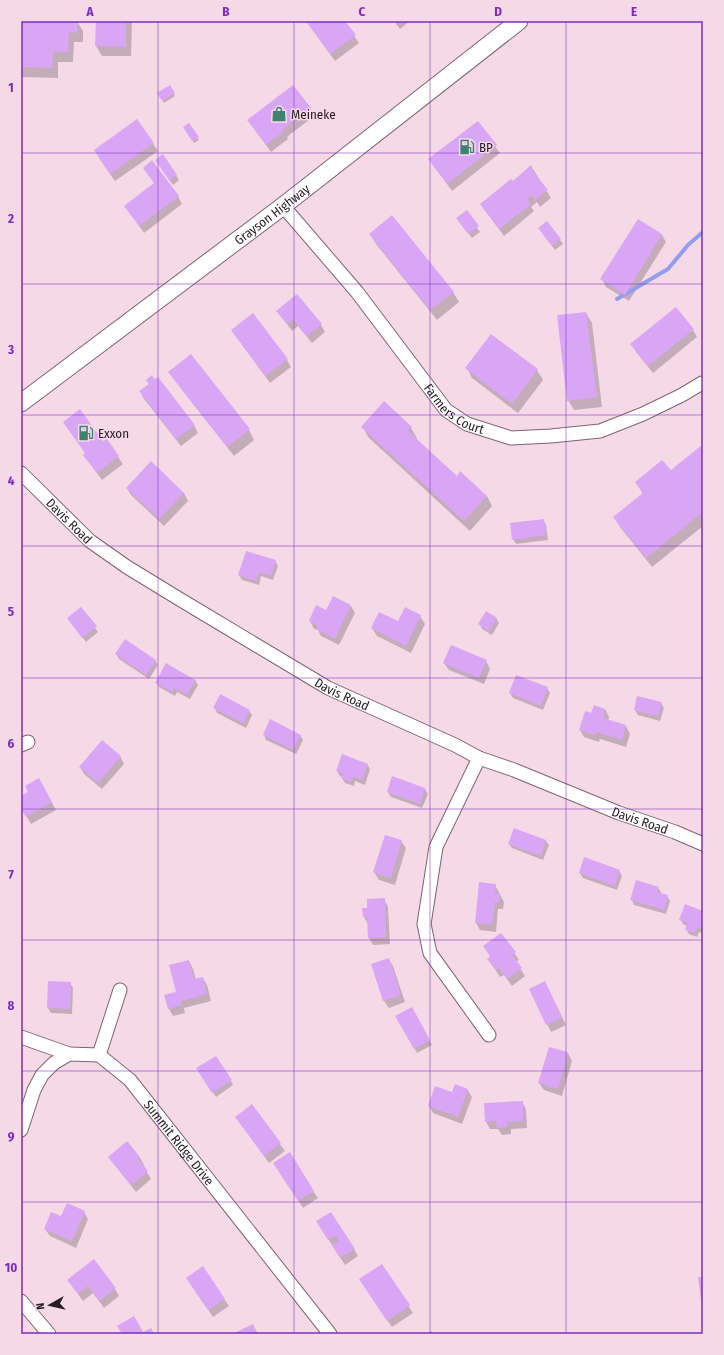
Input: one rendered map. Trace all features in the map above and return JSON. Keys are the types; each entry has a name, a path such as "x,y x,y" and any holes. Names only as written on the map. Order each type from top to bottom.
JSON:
{"main road":[{"name":"Grayson Highway","path":"21,403 283,206 519,21"}],"street":[{"name":"Farmers Court","path":"283,206 357,292 446,410 467,424 511,438 600,431 643,414 682,395 702,383"},
{"name":"Davis Road","path":"21,473 90,541 147,579 328,688 455,745 479,758 514,770 619,813 675,832 703,844"},
{"path":"479,758 436,847 424,924 430,953 489,1035"},
{"path":"21,1037 69,1054 99,1055 120,990"},
{"path":"21,1130 34,1090 42,1075 54,1064 69,1054"},
{"name":"Summit Ridge Drive","path":"99,1055 130,1080 330,1334"},
{"path":"21,1300 49,1334"}],"building":[{"path":"21,21 78,21 77,33 69,32 68,52 53,52 52,68 21,67"},
{"path":"96,21 126,21 126,47 95,46"},
{"path":"306,21 345,21 356,35 330,54"},
{"path":"170,85 175,93 162,101 157,93"},
{"name":"Meineke","path":"293,85 311,108 283,129 284,131 266,145 247,120"},
{"path":"137,119 154,143 110,174 94,150"},
{"path":"478,121 497,145 447,184 428,159"},
{"path":"189,123 199,137 192,141 183,127"},
{"path":"163,154 177,175 169,180 155,160"},
{"path":"152,160 179,196 139,226 124,206 154,183 143,168"},
{"path":"531,165 532,170 548,190 535,200 532,195 527,199 531,204 499,229 480,204 511,179 513,181"},
{"path":"467,210 479,226 468,234 456,218"},
{"path":"392,215 454,292 430,310 369,234"},
{"path":"638,219 662,234 625,295 600,279"},
{"path":"547,221 561,239 552,246 538,228"},
{"path":"297,294 322,324 307,336 293,319 287,324 276,311"},
{"path":"676,307 694,329 648,366 630,344"},
{"path":"586,312 597,397 567,401 557,315"},
{"path":"253,313 288,359 265,376 231,330"},
{"path":"491,334 538,369 512,404 465,368"},
{"path":"191,354 250,429 227,447 168,372"},
{"path":"152,375 154,379 158,377 195,425 176,439 139,391 149,384 146,380"},
{"path":"384,401 412,427 408,431 457,476 460,471 487,496 464,521 361,427"},
{"path":"80,409 103,441 107,439 119,456 97,473 83,455 85,453 63,422"},
{"path":"702,445 703,512 646,558 613,517 643,493 635,482 662,460 671,470"},
{"path":"151,461 184,493 159,519 126,488"},
{"path":"544,519 546,535 512,540 510,523"},
{"path":"246,551 276,560 271,576 259,572 256,581 238,575"},
{"path":"333,596 351,605 335,639 316,629 317,625 309,621 316,605 326,610"},
{"path":"81,607 97,626 82,638 67,618"},
{"path":"405,607 421,615 406,646 371,628 379,612 398,621"},
{"path":"486,611 497,618 489,631 478,624"},
{"path":"125,639 156,660 146,675 115,654"},
{"path":"451,645 487,660 479,678 443,663"},
{"path":"166,663 195,680 187,695 174,688 172,692 155,683"},
{"path":"516,675 548,687 541,706 509,693"},
{"path":"220,694 250,710 243,723 213,708"},
{"path":"637,696 662,702 658,716 634,710"},
{"path":"594,705 605,709 603,718 626,725 622,740 596,732 595,735 579,730 585,711 591,713"},
{"path":"270,719 301,735 293,750 263,735"},
{"path":"102,740 121,756 98,783 79,767"},
{"path":"342,754 368,764 362,780 353,777 351,782 341,778 343,773 336,771"},
{"path":"392,776 425,788 420,804 387,792"},
{"path":"39,778 52,802 26,817 21,809 21,796 28,792 25,786"},
{"path":"514,828 546,840 541,856 508,844"},
{"path":"385,835 402,840 391,878 373,872"},
{"path":"584,857 620,870 615,886 579,873"},
{"path":"636,880 659,887 657,892 668,895 664,910 630,900"},
{"path":"479,882 496,884 495,893 500,893 499,902 495,902 492,925 475,923"},
{"path":"385,898 386,937 368,938 367,917 363,917 362,908 367,908 367,899"},
{"path":"685,904 703,911 703,930 697,927 695,933 685,930 687,923 679,920"},
{"path":"501,933 516,952 512,955 522,968 507,979 499,968 496,970 487,959 490,956 483,946"},
{"path":"389,958 401,995 383,1001 371,964"},
{"path":"189,960 194,979 203,977 207,994 181,1001 182,1005 168,1009 164,995 176,992 169,965"},
{"path":"48,981 71,982 70,1009 47,1008"},
{"path":"545,981 562,1018 546,1025 529,989"},
{"path":"412,1007 430,1040 414,1049 395,1016"},
{"path":"549,1047 568,1052 558,1089 538,1083"},
{"path":"216,1056 232,1080 212,1093 196,1068"},
{"path":"455,1084 468,1089 458,1117 428,1106 435,1086 452,1092"},
{"path":"523,1101 523,1121 507,1122 508,1127 497,1128 496,1121 485,1122 484,1103"},
{"path":"252,1104 281,1143 264,1156 235,1117"},
{"path":"127,1141 140,1157 138,1159 148,1171 131,1185 108,1157"},
{"path":"290,1152 314,1191 298,1201 273,1163"},
{"path":"67,1203 85,1211 72,1241 44,1229 51,1212 61,1216"},
{"path":"331,1212 355,1249 340,1258 332,1245 339,1241 335,1235 328,1240 316,1221"},
{"path":"94,1259 116,1288 100,1301 88,1286 78,1294 67,1280"},
{"path":"382,1264 410,1305 387,1321 359,1279"},
{"path":"203,1266 225,1299 208,1310 186,1278"},
{"path":"698,1277 703,1277 703,1307 702,1307"},
{"path":"134,1316 143,1332 151,1328 154,1334 122,1334 117,1326"},
{"path":"253,1324 258,1334 232,1334"}],"waterway":[{"path":"617,299 668,269 688,245 703,232"}],"place":[{"name":"Meineke","path":"279,114"},
{"name":"BP","path":"467,147"},
{"name":"Exxon","path":"86,433"}]}
